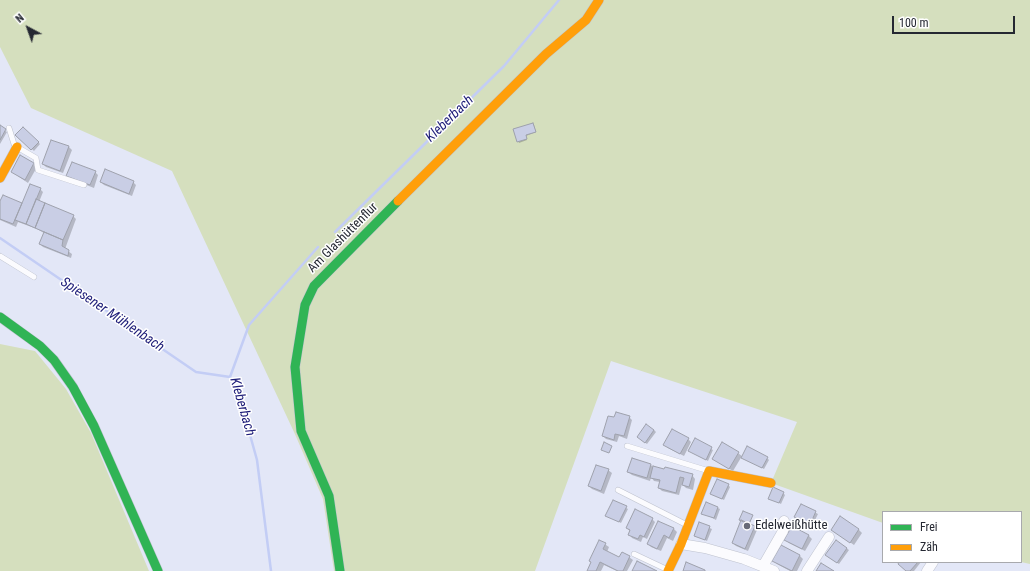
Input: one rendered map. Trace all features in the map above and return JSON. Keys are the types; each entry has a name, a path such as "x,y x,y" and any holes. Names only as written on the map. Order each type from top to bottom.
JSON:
{"street":[{"name":"Am Glashüttenflur","path":"340,571 329,496 301,431 295,367 305,306 314,286 546,54 586,20 599,0"},
{"path":"0,178 17,148"},
{"path":"0,317 40,346 54,360 73,387 94,426 158,571"},
{"path":"669,571 709,471 771,483"},
{"path":"763,566 782,531 784,521"},
{"path":"808,571 829,537"},
{"path":"681,544 705,548 737,557 774,571"}],"lane":[{"path":"9,128 14,144 17,148 36,158 38,170 84,186"},
{"path":"0,256 34,276"},
{"path":"627,446 709,471"},
{"path":"618,490 688,526"},
{"path":"634,554 669,571"}],"green space":[{"path":"0,0 1030,0 1030,564 1022,562 1022,511 882,511 882,523 771,483 797,422 611,361 535,571 334,571 323,499 294,432 172,171 31,108 0,47"},
{"path":"0,344 35,351 66,389 91,433 149,571 0,571"}],"building":[{"path":"533,123 536,132 526,135 527,139 517,142 513,129"},
{"path":"0,125 6,129 0,140"},
{"path":"23,127 39,142 31,150 15,135"},
{"path":"51,140 69,146 60,171 42,164"},
{"path":"20,155 34,163 25,180 11,172"},
{"path":"72,162 96,171 90,185 66,176"},
{"path":"105,169 134,181 129,194 100,182"},
{"path":"30,184 41,188 26,224 15,220"},
{"path":"3,195 22,203 13,224 0,219 0,201"},
{"path":"36,199 45,203 35,228 26,224"},
{"path":"45,203 74,215 63,240 35,228"},
{"path":"44,232 63,240 62,246 69,250 68,256 39,244"},
{"path":"616,412 630,416 624,436 615,434 614,440 602,436 608,416 614,417"},
{"path":"646,424 654,430 645,443 637,437"},
{"path":"672,429 689,438 680,454 663,445"},
{"path":"695,438 712,447 706,460 688,451"},
{"path":"604,442 612,446 609,453 601,450"},
{"path":"722,442 739,452 729,469 712,459"},
{"path":"747,446 768,457 762,468 741,458"},
{"path":"632,458 651,464 647,478 627,472"},
{"path":"596,465 609,469 601,491 588,486"},
{"path":"653,466 664,469 665,467 693,474 689,487 682,485 684,478 680,477 676,493 658,488 660,480 650,478"},
{"path":"717,479 729,484 722,499 710,494"},
{"path":"773,487 784,492 779,503 768,499"},
{"path":"613,500 627,506 619,522 605,516"},
{"path":"706,502 718,507 714,518 701,514"},
{"path":"801,504 816,511 810,525 794,517"},
{"path":"635,509 653,518 644,537 640,535 638,539 628,535 630,530 626,528"},
{"path":"743,511 753,515 749,524 739,520"},
{"path":"840,516 859,529 850,543 831,530"},
{"path":"741,520 755,526 745,549 732,543"},
{"path":"658,521 674,528 669,538 664,535 657,549 647,544"},
{"path":"699,522 710,526 705,540 694,536"},
{"path":"792,526 809,535 802,549 784,540"},
{"path":"599,540 606,543 603,549 619,557 622,552 630,556 623,571 618,571 600,562 596,571 587,571 591,562 589,561"},
{"path":"836,540 847,548 837,563 825,555"},
{"path":"781,545 800,555 792,571 772,561"},
{"path":"637,561 657,571 632,571"},
{"path":"686,562 705,570 705,571 683,571"},
{"path":"821,563 834,571 816,571"},
{"path":"917,563 910,571 906,571 898,564"}],"waterway":[{"name":"Kleberbach","path":"335,232 504,66 559,0"},
{"name":"Spiesener Mühlenbach","path":"0,238 196,372 230,377"},
{"name":"Kleberbach","path":"271,571 257,460 240,399 230,377 249,325 318,247"}],"traffic: fast":[{"path":"340,571 329,496 301,431 295,367 305,305 314,286 398,201"},
{"path":"0,317 40,346 54,360 73,387 94,426 158,571"}],"traffic: slow":[{"path":"398,201 546,54 586,20 599,0"},
{"path":"0,178 17,147"},
{"path":"668,571 681,544 709,471 771,483"}],"place":[{"name":"Edelweißhütte","path":"747,526"}]}
